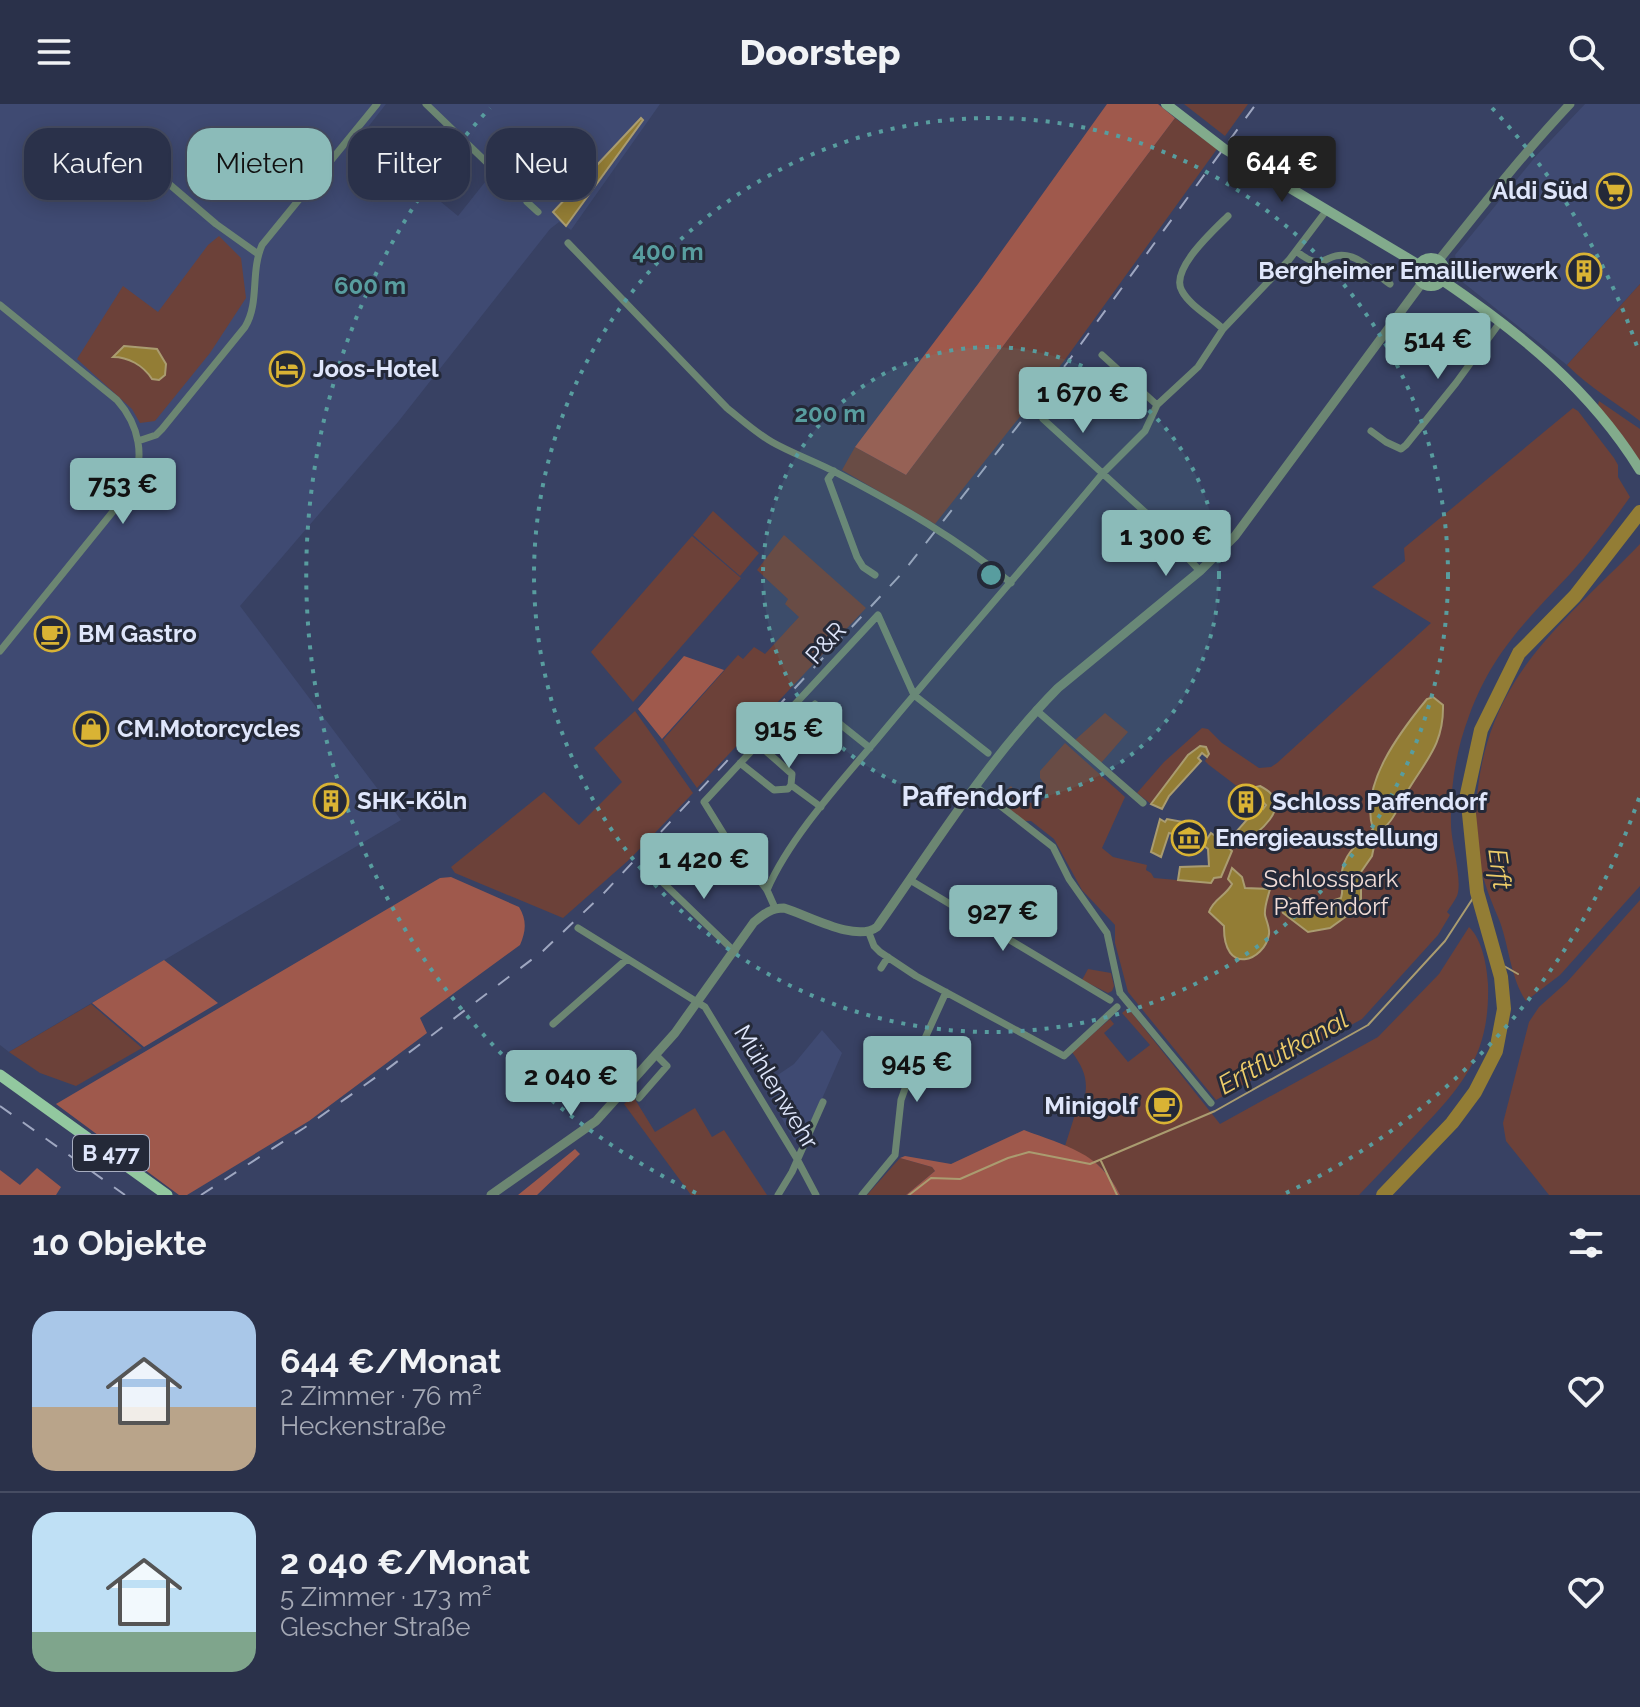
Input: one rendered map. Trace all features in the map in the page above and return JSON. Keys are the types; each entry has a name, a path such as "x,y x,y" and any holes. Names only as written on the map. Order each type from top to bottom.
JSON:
{"main road":[{"path":"1166,104 1223,148 1419,265"},
{"path":"1428,258 1439,260 1445,270 1442,280 1435,285 1422,283 1417,275 1419,265 1428,258"},
{"path":"1442,280 1501,321 1572,382 1610,426 1640,470"},
{"name":"B 477","path":"0,1075 167,1195"}],"street":[{"path":"138,441 156,435 162,429 245,327 253,311 254,268 258,254 377,104"},
{"path":"426,104 486,162"},
{"path":"1439,260 1486,198 1570,104"},
{"path":"171,186 258,254"},
{"path":"527,202 538,212"},
{"path":"775,908 767,890 821,807 1103,473 1145,431 1157,405 1198,367 1223,329 1296,251 1326,211"},
{"path":"1223,329 1186,297 1180,288 1179,276 1228,216"},
{"path":"568,243 727,408 769,441 834,471 938,529 979,556 1011,583"},
{"path":"1296,251 1316,263 1343,255 1353,256 1390,284"},
{"path":"491,1195 596,1121 698,1003 754,922 775,908 793,911 853,933 869,933 877,927 975,786 1036,710 1058,688 1200,571 1251,517 1422,283"},
{"path":"0,305 117,400 131,420 138,441 139,464 132,488 0,651"},
{"path":"1371,431 1401,449 1406,445 1501,321"},
{"path":"1102,355 1157,405"},
{"path":"1043,419 1145,512 1200,571"},
{"path":"834,471 828,479 857,557 863,567 875,575"},
{"name":"P&R","path":"767,890 725,836 704,802 878,615 914,695"},
{"path":"914,695 988,753"},
{"path":"815,704 870,748"},
{"path":"1036,710 1143,803"},
{"path":"740,763 774,790 788,789 792,774 767,752"},
{"path":"791,785 821,807"},
{"path":"869,933 874,946 888,957 1064,1056 1123,1003 1107,933 1069,879 1050,843 975,786"},
{"path":"653,873 735,952"},
{"path":"910,880 1117,1007"},
{"path":"578,928 698,1003"},
{"path":"881,968 888,957"},
{"path":"553,1024 627,959"},
{"path":"862,1195 895,1155 901,1100 946,992"},
{"path":"1110,1000 1113,994 1122,996 1211,1103"},
{"name":"Mühlenwehr","path":"698,1003 705,1007 816,1195"},
{"path":"639,1098 667,1066 656,1055"},
{"path":"778,1195 823,1102"}],"shaded area":[{"path":"0,104 386,104 367,128 348,128 348,200 439,200 458,216 486,181 486,200 592,200 571,230 559,222 550,229 398,422 240,606 401,820 9,1052 0,1045"},
{"path":"424,104 660,104 596,195 596,128 486,128 486,165 470,149 470,128 448,128"},
{"path":"1107,104 1158,104 1175,118 906,475 855,447 978,284"},
{"path":"1585,104 1640,104 1640,284 1567,365 1460,280 1455,255 1536,156"},
{"path":"641,118 643,120 596,185 596,166"},
{"path":"564,200 585,200 566,226 553,212"},
{"path":"124,346 157,349 166,364 165,375 159,380 152,379 135,363 113,357"},
{"path":"684,656 724,670 662,739 638,709"},
{"path":"1433,697 1443,705 1437,742 1391,820 1377,832 1372,856 1361,872 1361,900 1348,915 1330,928 1308,932 1283,913 1280,904 1289,898 1308,905 1341,898 1342,871 1347,858 1373,829 1370,812 1377,777 1394,743 1427,699"},
{"path":"1200,746 1206,747 1207,757 1202,753 1198,758 1201,761 1169,796 1162,809 1151,804 1188,755"},
{"path":"1260,786 1271,794 1275,811 1262,828 1236,847 1228,841 1259,806 1263,809 1266,805 1248,795 1251,788"},
{"path":"1160,819 1199,825 1204,829 1199,839 1193,841 1196,834 1169,833 1161,857 1151,852"},
{"path":"1211,833 1218,838 1215,842 1221,848 1225,845 1232,851 1221,877 1214,878 1211,883 1178,880 1180,867 1209,866 1208,849 1203,845"},
{"path":"1232,868 1242,877 1245,888 1270,889 1265,909 1269,932 1266,944 1253,957 1245,959 1230,953 1225,942 1224,926 1209,912 1232,884 1228,879"},
{"path":"451,877 519,907 525,926 520,945 420,1018 427,1033 309,1121 187,1195 179,1195 56,1104 440,878"},
{"path":"164,960 218,1003 144,1047 92,1003"},
{"path":"822,1030 842,1053 804,1140 794,1140 763,1085 794,1064"},
{"path":"1024,1130 1067,1146 1092,1160 1112,1181 1120,1195 906,1195 935,1171 932,1167 900,1158 905,1156 951,1164"},
{"path":"575,1149 580,1154 537,1195 518,1195"},
{"path":"37,1168 61,1187 56,1195 0,1195 0,1170 20,1185"}],"green space":[{"path":"1184,104 1248,104 1225,136"},
{"path":"1175,118 1217,149 1064,361 935,524 842,470 855,447 906,475"},
{"path":"219,236 241,258 246,298 210,353 155,421 140,423 132,409 77,359 123,286 158,312 208,245"},
{"path":"1640,284 1640,421 1567,365"},
{"path":"1599,401 1640,429 1640,464 1598,405"},
{"name":"Schlosspark Paffendorf","path":"1573,408 1614,458 1618,465 1618,477 1630,497 1586,556 1512,639 1478,694 1457,756 1453,783 1451,824 1458,889 1447,912 1450,915 1438,935 1362,1019 1216,1100 1128,992 1115,943 1115,925 1082,890 1054,839 1031,821 1024,821 997,799 1011,786 1022,800 1038,805 1046,797 1040,771 1065,743 1125,797 1102,848 1113,857 1147,865 1146,870 1154,878 1211,883 1221,876 1232,851 1225,845 1259,806 1263,809 1266,804 1262,801 1259,803 1209,765 1205,761 1209,753 1201,745 1190,752 1151,804 1137,793 1164,762 1202,728 1208,729 1222,743 1259,768 1277,763 1431,623 1372,587 1405,561 1404,548"},
{"path":"713,511 759,553 740,576 693,535"},
{"path":"784,535 866,608 697,788 663,740 738,655 743,659 754,647 765,654 799,617 785,604 788,599 757,570"},
{"path":"692,536 741,578 633,702 591,652"},
{"path":"1640,544 1640,886 1560,975 1526,1001 1517,983 1480,864 1476,817 1480,770 1493,725 1527,664 1557,628"},
{"path":"635,711 693,793 631,858 563,918 455,873 451,867 544,792 579,825 622,782 594,748"},
{"path":"1105,713 1128,732 1101,763 1074,741"},
{"path":"1640,900 1640,1195 1549,1195 1506,1141 1503,1123 1529,1022 1539,1007 1567,982"},
{"path":"1469,927 1480,946 1487,977 1488,1008 1480,1047 1451,1096 1359,1195 1120,1195 1110,1177 1098,1165 1065,1146 1079,1102 1084,1101 1086,1087 1082,1069 1072,1052 1110,1019 1114,1024 1104,1033 1128,1062 1150,1045 1122,1013 1128,1008 1220,1124 1378,1037 1439,974"},
{"path":"1088,969 1111,973 1112,991 1108,993 1082,980"},
{"path":"91,1004 142,1048 76,1086 40,1073 9,1052"},
{"path":"633,1096 655,1132 695,1108 712,1137 724,1130 767,1195 691,1195 624,1104"},
{"path":"900,1158 932,1167 935,1171 906,1195 867,1195"}],"waterway":[{"name":"Erft","path":"1383,1195 1452,1123 1475,1092 1496,1051 1504,1009 1501,977 1477,892 1467,794 1481,730 1519,653 1575,596 1640,512"},
{"name":"Erftflutkanal","path":"909,1195 931,1178 960,1179 1029,1152 1090,1164 1215,1111 1368,1025 1445,941 1477,892"},
{"path":"1497,962 1518,974"},
{"name":"Erftflutkanal","path":"1101,1161 1117,1195"}],"railway":[{"path":"201,1195 386,1070 543,951 603,894 904,571 1067,363 1256,104"},
{"path":"0,1106 125,1195"}],"place":[{"name":"Aldi Süd","path":"1614,191"},
{"name":"Bergheimer Emaillierwerk","path":"1584,271"},
{"name":"Joos-Hotel","path":"287,369"},
{"name":"BM Gastro","path":"52,634"},
{"name":"CM.Motorcycles","path":"91,729"},
{"name":"SHK-Köln","path":"331,801"},
{"name":"Schloss Paffendorf","path":"1246,802"},
{"name":"Energieausstellung","path":"1189,838"},
{"name":"Minigolf","path":"1164,1106"}],"district":[{"name":"Paffendorf","path":"972,796"}]}
